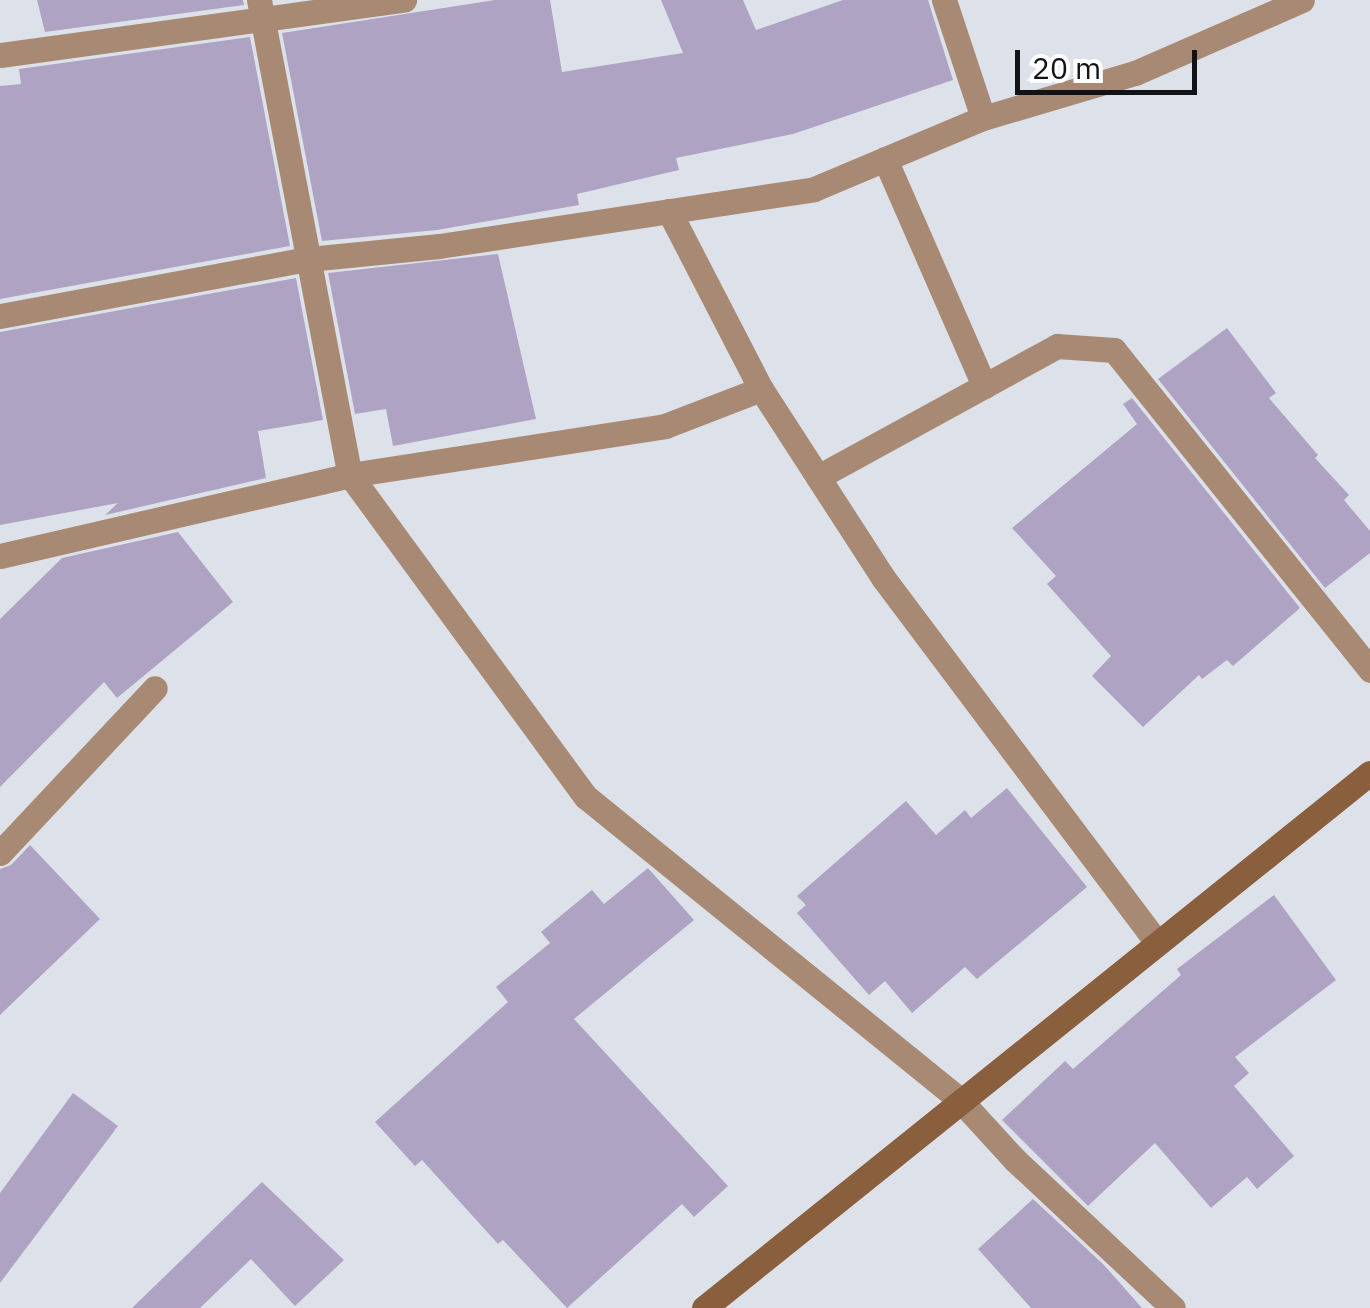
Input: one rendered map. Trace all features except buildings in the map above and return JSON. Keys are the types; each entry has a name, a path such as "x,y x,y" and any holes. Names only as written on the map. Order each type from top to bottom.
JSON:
{"main road":[{"path":"716,1304 1370,772"}],"street":[{"path":"0,55 260,9 404,0"},
{"path":"944,0 983,118"},
{"path":"0,316 308,260 439,246 814,189 983,118 1136,73 1302,0"},
{"path":"260,9 350,475 586,797 961,1101 1015,1160 1173,1308"},
{"path":"885,159 984,386"},
{"path":"669,211 762,390 884,579 1157,943"},
{"path":"818,477 1057,346 1114,350 1370,670"},
{"path":"0,556 350,475 665,426 762,390"},
{"path":"0,852 156,688"}]}
